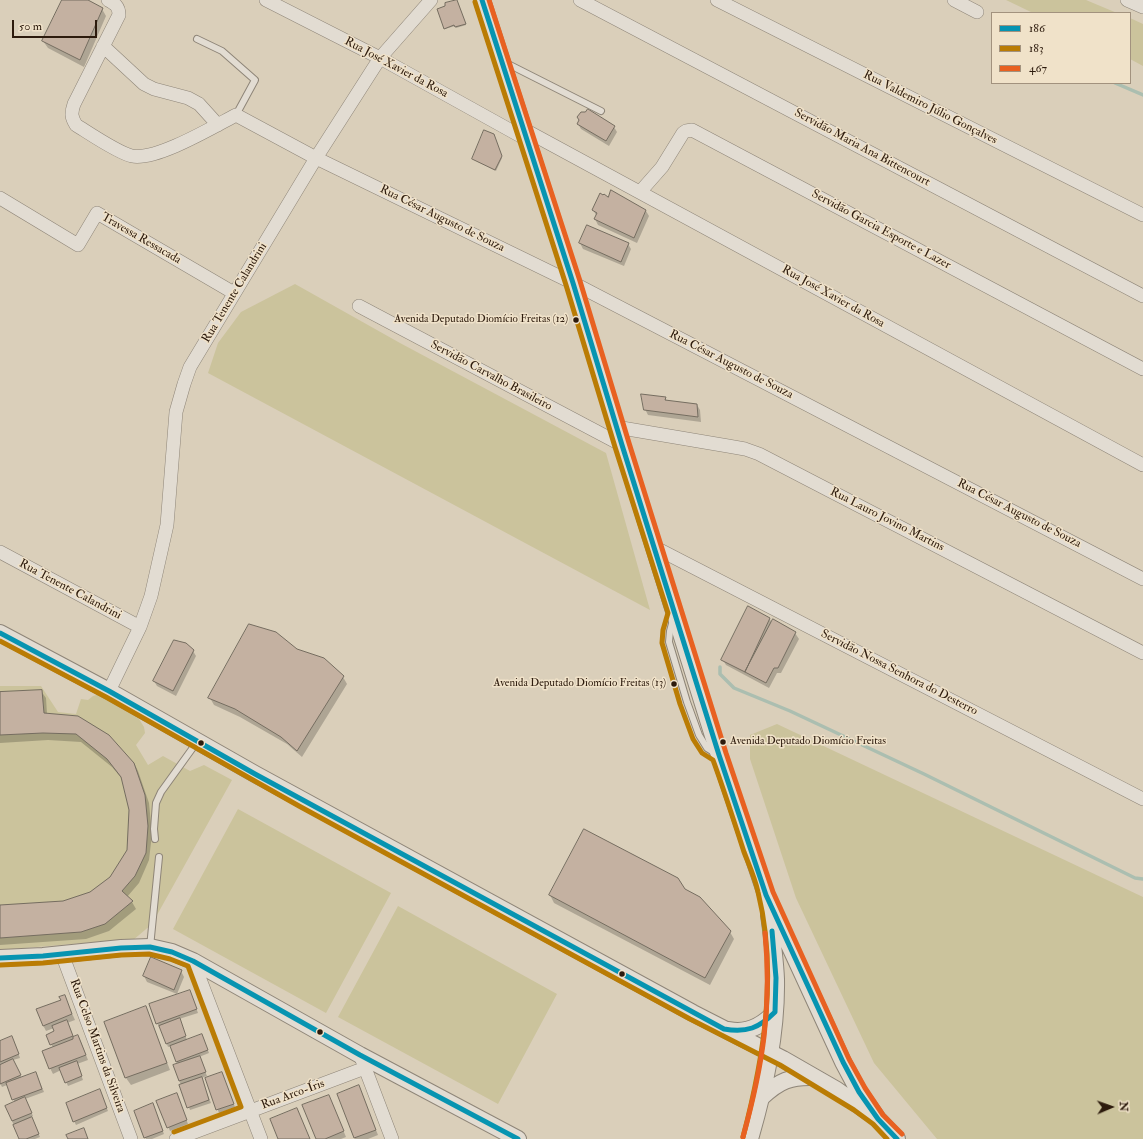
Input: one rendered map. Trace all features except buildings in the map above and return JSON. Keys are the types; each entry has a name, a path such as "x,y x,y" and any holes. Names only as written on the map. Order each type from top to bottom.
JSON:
{"street":[{"path":"108,0 116,5 119,10 119,15 71,111 72,118 76,125 120,151 131,156 143,156 162,151 236,115"},
{"name":"Rua Tenente Calandrini","path":"109,690 140,627 151,596 167,525 174,430 179,398 190,367 316,158 380,58 430,0"},
{"path":"482,0 573,283 616,427 719,755 766,895 843,1062 859,1092 878,1119 897,1139"},
{"name":"Servidão Maria Ana Bittencourt","path":"580,0 1143,296"},
{"name":"Rua Valdemiro Júlio Gonçalves","path":"717,0 1143,215"},
{"path":"954,0 977,12"},
{"path":"1127,0 1143,7"},
{"name":"Rua José Xavier da Rosa","path":"270,1 525,134 640,192 1143,465"},
{"path":"103,46 144,84 154,89 188,98 199,104 218,125"},
{"name":"Rua César Augusto de Souza","path":"236,115 316,158 573,283 1143,579"},
{"name":"Servidão Garcia Esporte e Lazer","path":"640,192 662,167 683,133 692,130 1143,369"},
{"name":"Travessa Ressacada","path":"0,198 78,245 97,213 234,293"},
{"name":"Servidão Carvalho Brasileiro","path":"359,306 622,445"},
{"name":"Rua Lauro Jovino Martins","path":"616,427 739,448 759,454 1143,653"},
{"name":"Servidão Nossa Senhora do Desterro","path":"654,547 1143,799"},
{"name":"Rua Tenente Calandrini","path":"0,552 140,627"},
{"path":"0,633 109,690 302,800 724,1029 770,1052 847,1097 878,1119"},
{"path":"750,1139 762,1096 775,1012 776,978 766,895"},
{"path":"0,958 121,948 150,947 172,952 193,962 363,1061 518,1139"},
{"name":"Rua Celso Martins da Silveira","path":"62,954 131,1139"},
{"path":"193,962 261,1139"},
{"path":"724,1029 736,1032 747,1030 758,1026 775,1012"},
{"path":"363,1061 392,1139"},
{"name":"Rua Arco-Íris","path":"176,1139 250,1111 363,1061"},
{"path":"762,1096 784,1080 800,1076 816,1078"}],"lane":[{"path":"197,39 222,52 255,80 236,115"},
{"path":"501,61 601,111"},
{"path":"155,840 154,829 156,803 161,792 197,741"},
{"path":"150,947 159,857"}],"shaded area":[{"path":"1006,0 1086,0 1115,12 1031,12"},
{"path":"1131,18 1143,24 1143,66 1131,60"},
{"path":"295,284 400,343 606,453 650,610 208,373 218,343 241,312"},
{"path":"0,686 41,686 58,712 76,714 81,699 88,700 93,696 100,694 139,719 144,727 145,733 136,745 148,765 163,756 190,771 204,765 232,780 152,924 132,941 108,941 0,950"},
{"path":"777,724 1143,897 1143,1139 937,1139 874,1063 796,898 750,759 750,735"},
{"path":"238,809 391,893 326,1013 173,929"},
{"path":"398,906 557,994 498,1104 338,1017"}],"waterway":[{"path":"1117,84 1143,95"},
{"path":"720,667 720,674 734,688 790,711 924,774 1135,878 1143,879"}],"transit line":[{"name":"186","path":"482,0 573,283 719,755 766,895 843,1062 859,1092 878,1119 897,1139"},
{"name":"467","path":"489,0 580,281 726,753 773,892 849,1059 865,1088 883,1115 902,1134"},
{"name":"183","path":"475,2 566,285 615,447 668,613 663,630 662,643 680,704 693,739 702,753 713,760 758,892 764,923 768,984 762,1046 757,1076 743,1137"},
{"name":"186","path":"0,633 109,691 255,774 724,1029 746,1030 764,1022 775,1012 776,978 772,931"},
{"name":"183","path":"0,641 106,697 299,806 690,1019 780,1065 854,1110 873,1124 887,1139"},
{"name":"467","path":"743,1137 756,1085 764,1036 767,986 765,933"},
{"name":"186","path":"0,958 43,956 121,948 150,947 172,952 193,961 360,1055 518,1139"},
{"name":"183","path":"0,965 149,954 170,959 188,966 241,1107 174,1132"}],"place":[{"name":"Avenida Deputado Diomício Freitas (12)","path":"576,320"},
{"name":"Avenida Deputado Diomício Freitas (13)","path":"674,684"},
{"name":"Avenida Deputado Diomício Freitas","path":"723,742"}]}
